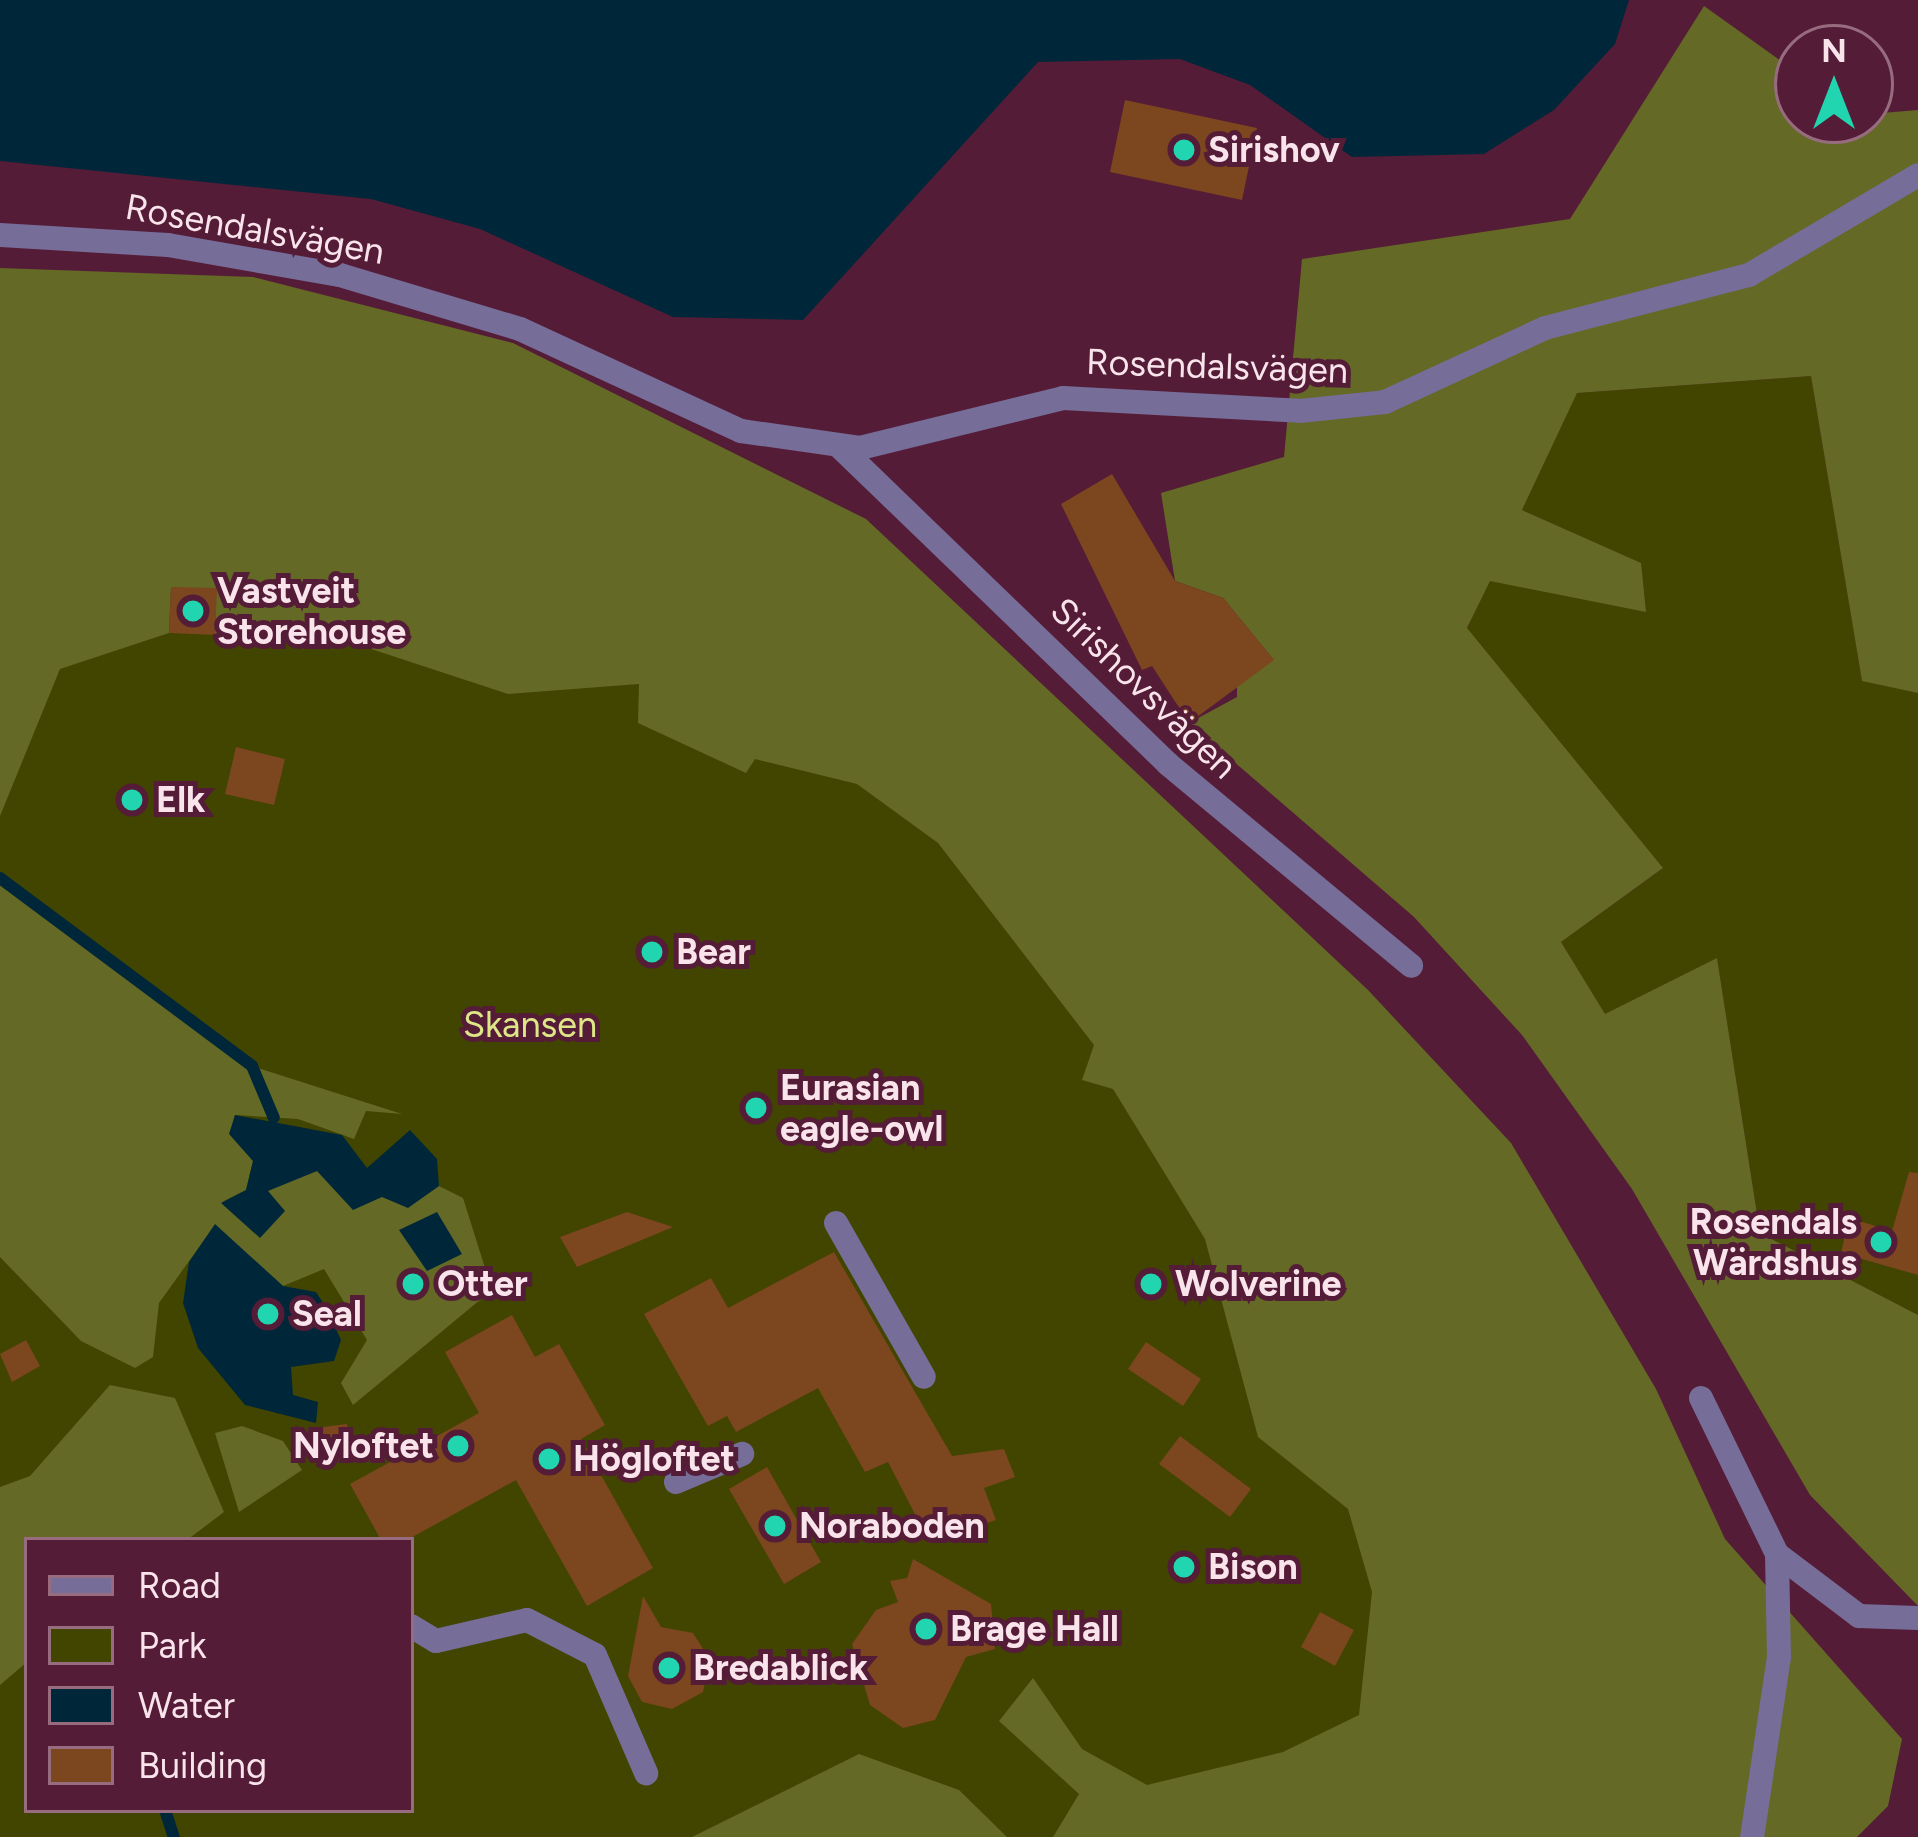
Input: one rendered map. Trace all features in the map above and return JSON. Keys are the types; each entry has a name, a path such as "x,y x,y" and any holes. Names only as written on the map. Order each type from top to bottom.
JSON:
{"street":[{"name":"Rosendalsvägen","path":"0,236 168,245 340,275 520,329 740,430 841,448 1064,398 1300,411 1384,402 1545,328 1749,275 1918,175"},
{"name":"Sirishovsvägen","path":"841,448 1168,764 1411,966"},
{"path":"836,1223 924,1377"},
{"path":"1701,1398 1777,1554 1779,1657 1752,1837"},
{"path":"676,1482 742,1454"},
{"path":"1777,1554 1859,1616 1918,1618"},
{"path":"414,1628 436,1641 527,1620 595,1654 646,1773"}],"green space":[{"path":"1704,6 1774,56 1774,144 1894,144 1894,112 1918,110 1918,693 1862,681 1811,376 1577,393 1522,510 1641,563 1646,612 1490,581 1467,628 1663,868 1561,942 1605,1014 1717,958 1760,1233 1918,1315 1918,1606 1810,1495 1632,1189 1522,1035 1414,917 1189,723 1237,697 1237,681 1273,659 1223,598 1175,581 1161,493 1284,457 1302,259 1570,219"},
{"path":"0,268 253,277 513,343 866,519 1368,990 1511,1143 1656,1389 1725,1539 1902,1739 1888,1806 1857,1837 1053,1837 1079,1794 999,1721 1033,1678 1082,1749 1147,1785 1283,1752 1359,1715 1372,1592 1348,1509 1258,1437 1205,1239 1113,1089 1082,1080 1094,1045 938,843 857,784 755,759 746,773 638,723 639,684 508,694 356,644 215,635 216,589 171,588 169,633 60,669 0,816"},
{"path":"1811,376 1862,680 1918,693 1918,1315 1760,1233 1717,959 1605,1015 1561,942 1662,869 1467,629 1489,580 1645,611 1640,563 1522,510 1576,393"},
{"name":"Skansen","path":"0,497 748,508 1681,1837 0,1837"},
{"path":"0,878 252,1066 402,1114 366,1111 354,1139 298,1119 235,1115 230,1134 253,1161 246,1190 222,1202 317,1171 408,1207 439,1186 463,1198 492,1290 353,1405 341,1383 367,1340 324,1269 283,1286 215,1225 159,1303 153,1357 135,1368 81,1341 0,1257"},
{"path":"110,1385 175,1398 224,1512 191,1537 24,1537 24,1665 0,1685 0,1487 30,1476"},
{"path":"242,1426 283,1441 302,1470 239,1512 215,1433"},
{"path":"859,1754 959,1790 1007,1837 692,1837"}],"water":[{"path":"0,0 1629,0 1615,44 1554,110 1484,154 1352,157 1250,85 1180,59 1038,62 803,320 673,317 480,229 371,199 0,161"},
{"path":"235,1115 342,1135 367,1168 410,1130 437,1159 439,1186 408,1208 382,1197 353,1210 317,1171 268,1191 285,1211 260,1238 221,1203 246,1190 253,1161 229,1134"},
{"path":"437,1212 462,1254 427,1271 399,1230"},
{"path":"215,1224 283,1286 316,1292 327,1309 341,1340 334,1361 291,1367 293,1395 318,1402 316,1423 245,1405 198,1348 183,1303 189,1262"}],"building":[{"name":"Sirishov","path":"1125,100 1257,128 1242,200 1110,172"},
{"path":"1112,474 1175,581 1223,598 1274,660 1189,723 1152,666 1142,670 1061,504"},
{"name":"Vastveit Storehouse","path":"171,587 217,588 215,635 169,633"},
{"path":"236,747 285,759 274,805 225,794"},
{"name":"Rosendals Wärdshus","path":"1909,1172 1918,1173 1918,1275 1841,1253 1849,1218 1892,1231"},
{"path":"627,1212 673,1227 577,1267 560,1237"},
{"path":"834,1252 952,1456 1004,1449 1015,1477 984,1488 996,1520 930,1543 888,1462 865,1472 818,1388 736,1432 727,1416 708,1426 644,1314 711,1278 728,1308"},
{"name":"Högloftet","path":"512,1315 535,1357 559,1344 605,1425 581,1439 653,1568 587,1606 516,1480 412,1537 379,1537 350,1484 479,1413 445,1352"},
{"path":"26,1340 40,1366 12,1382 0,1354"},
{"path":"1146,1342 1201,1379 1183,1406 1128,1369"},
{"path":"347,1424 351,1456 317,1460 314,1428"},
{"path":"1180,1436 1251,1489 1230,1517 1159,1464"},
{"name":"Noraboden","path":"767,1467 821,1562 784,1584 729,1489"},
{"name":"Brage Hall","path":"913,1559 991,1604 995,1649 966,1657 935,1720 903,1728 870,1705 852,1644 876,1610 898,1602 890,1581 907,1578"},
{"name":"Bredablick","path":"643,1596 661,1627 693,1633 710,1660 703,1692 672,1709 642,1702 628,1676"},
{"path":"1320,1612 1354,1630 1335,1666 1301,1647"}],"waterway":[{"path":"0,878 252,1066 274,1118"},
{"path":"166,1813 174,1837"}],"place":[{"name":"Sirishov","path":"1184,150"},
{"name":"Vastveit Storehouse","path":"193,611"},
{"name":"Elk","path":"132,800"},
{"name":"Bear","path":"652,952"},
{"name":"Eurasian eagle-owl","path":"756,1108"},
{"name":"Rosendals Wärdshus","path":"1881,1242"},
{"name":"Otter","path":"413,1284"},
{"name":"Wolverine","path":"1151,1284"},
{"name":"Seal","path":"268,1314"},
{"name":"Nyloftet","path":"458,1446"},
{"name":"Högloftet","path":"549,1459"},
{"name":"Noraboden","path":"775,1526"},
{"name":"Bison","path":"1184,1567"},
{"name":"Brage Hall","path":"926,1629"},
{"name":"Bredablick","path":"669,1668"}]}
